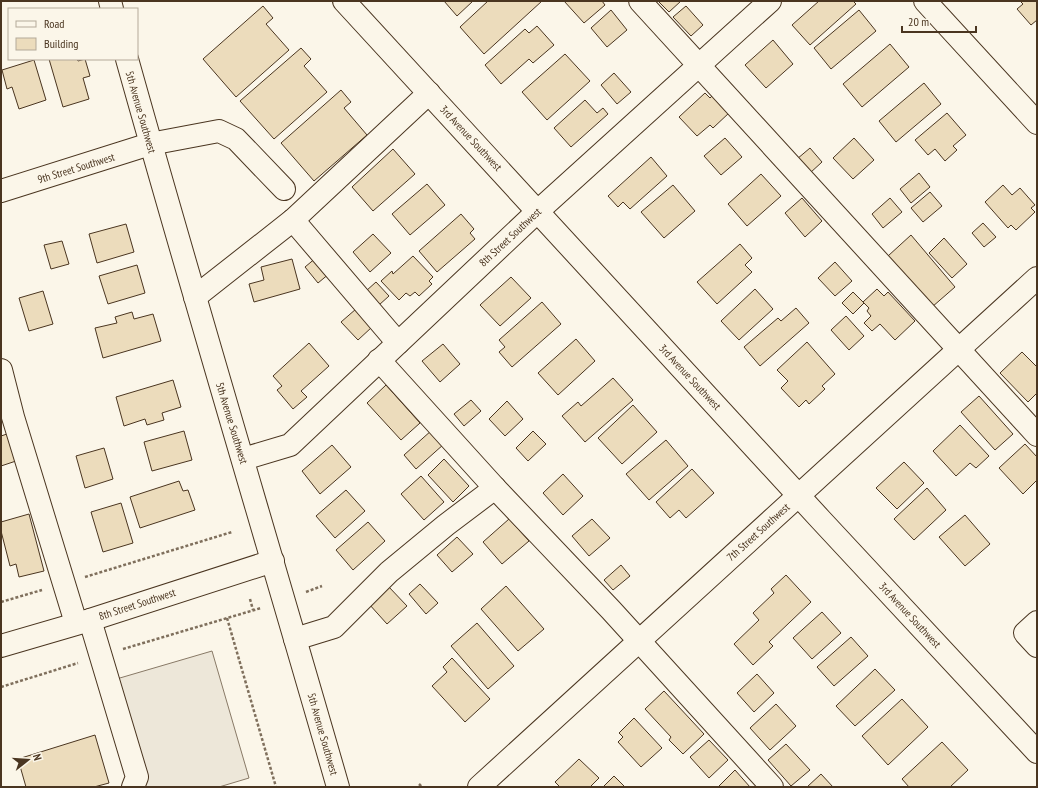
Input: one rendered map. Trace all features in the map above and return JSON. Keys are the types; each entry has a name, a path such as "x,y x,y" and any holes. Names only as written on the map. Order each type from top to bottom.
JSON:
{"main road":[{"name":"3rd Avenue Southwest","path":"344,1 798,495 1037,752"},
{"path":"640,1 1037,435"},
{"name":"8th Street Southwest","path":"243,459 290,445 538,211 770,1"},
{"path":"925,1 1037,123"},
{"name":"5th Avenue Southwest","path":"127,60 194,297 243,459 338,787"},
{"path":"194,297 293,220 429,93"},
{"name":"9th Street Southwest","path":"1,191 150,144 220,131 236,139 284,189"},
{"path":"293,220 398,343"},
{"name":"7th Street Southwest","path":"479,787 1037,278"},
{"path":"379,360 494,488 639,641 772,787"},
{"path":"1,370 7,418 64,583 101,656 137,776 133,787"},
{"path":"295,639 334,627 389,572 494,488"},
{"name":"8th Street Southwest","path":"1,646 272,561"},
{"path":"1037,622 1025,633 1037,646"}],"path":[{"path":"1,602 232,532"},
{"path":"306,592 322,586"},
{"path":"250,600 253,610"},
{"path":"1,687 260,608"},
{"path":"227,618 276,787"},
{"path":"419,784 422,787"}],"shaded area":[{"path":"212,651 249,778 219,787 144,787 113,680"}],"building":[{"path":"444,1 473,1 457,16"},
{"path":"488,1 542,1 484,54 460,27"},
{"path":"564,1 602,1 605,5 584,23"},
{"path":"658,1 681,1 669,12"},
{"path":"819,1 853,1 856,4 810,45 792,25"},
{"path":"1020,1 1037,1 1037,20 1031,25 1017,9 1023,4"},
{"path":"263,6 273,18 266,24 289,50 236,97 203,59"},
{"path":"686,6 703,25 691,36 673,17"},
{"path":"611,10 627,30 607,47 591,28"},
{"path":"859,10 876,31 831,69 814,48"},
{"path":"537,26 554,45 533,63 529,59 501,84 485,65 525,29 529,33"},
{"path":"773,40 793,64 766,88 745,65"},
{"path":"890,44 909,67 862,107 843,84"},
{"path":"301,48 311,59 304,66 327,92 274,139 240,101"},
{"path":"565,54 590,81 547,120 522,92"},
{"path":"34,60 46,100 19,109 12,87 7,89 2,70"},
{"path":"49,60 85,60 90,76 83,78 89,99 63,107"},
{"path":"614,73 631,92 617,104 601,85"},
{"path":"924,83 941,104 896,142 879,121"},
{"path":"341,90 351,102 344,108 367,135 314,181 281,143"},
{"path":"705,93 710,98 714,94 730,112 713,128 710,125 697,136 679,117"},
{"path":"585,100 597,113 603,108 608,114 571,147 554,128"},
{"path":"947,113 966,135 953,146 957,150 945,161 935,149 928,155 915,140"},
{"path":"725,138 742,157 721,175 704,156"},
{"path":"854,138 874,160 853,179 833,158"},
{"path":"810,148 822,162 810,173 797,159"},
{"path":"393,149 415,174 373,211 352,187"},
{"path":"651,157 667,176 630,209 623,202 618,207 608,196"},
{"path":"919,173 930,187 911,203 900,189"},
{"path":"761,174 781,196 747,226 728,204"},
{"path":"427,184 445,205 410,235 392,214"},
{"path":"673,185 695,211 664,238 641,212"},
{"path":"1003,185 1012,195 1020,188 1035,205 1031,208 1035,212 1016,230 1011,225 1008,228 985,202"},
{"path":"930,192 942,206 923,222 911,208"},
{"path":"802,198 822,221 805,237 785,213"},
{"path":"890,198 902,212 883,228 872,214"},
{"path":"461,214 474,229 470,233 475,239 437,272 419,251"},
{"path":"983,223 996,237 984,247 972,233"},
{"path":"126,224 134,252 97,263 89,234"},
{"path":"373,234 391,253 370,272 353,252"},
{"path":"911,235 955,287 932,307 888,256"},
{"path":"944,238 967,264 952,278 929,253"},
{"path":"62,241 69,264 51,269 44,245"},
{"path":"740,244 752,258 745,265 752,272 717,304 697,282"},
{"path":"413,256 433,277 429,281 432,284 419,296 415,292 410,296 406,293 399,300 381,281 392,271 393,274"},
{"path":"317,257 330,273 318,283 305,267"},
{"path":"292,259 300,289 254,302 249,284 264,280 261,267"},
{"path":"835,262 852,281 835,296 818,278"},
{"path":"137,265 145,293 108,304 99,276"},
{"path":"511,277 531,298 500,326 480,305"},
{"path":"376,282 389,296 379,305 366,291"},
{"path":"755,289 773,309 739,340 721,321"},
{"path":"877,289 884,296 888,292 915,321 895,340 880,324 872,331 864,323 871,316 867,311 869,308 863,302"},
{"path":"43,291 53,324 29,331 19,298"},
{"path":"853,292 864,303 853,314 842,303"},
{"path":"542,302 561,324 512,367 499,352 505,347 499,340"},
{"path":"796,308 809,323 760,366 744,347 778,318 781,321"},
{"path":"356,309 372,327 358,340 341,322"},
{"path":"132,312 134,319 153,314 161,341 103,358 95,328 117,323 115,317"},
{"path":"846,316 864,336 849,350 831,330"},
{"path":"576,339 595,361 558,395 538,373"},
{"path":"807,342 835,374 822,386 825,389 809,404 806,400 799,407 781,388 788,381 777,370"},
{"path":"309,343 329,366 301,391 307,397 293,409 277,390 282,386 273,376"},
{"path":"443,344 460,364 440,382 422,361"},
{"path":"1022,352 1037,367 1037,393 1028,402 1000,373"},
{"path":"613,378 633,400 585,442 562,416 578,402 581,406"},
{"path":"173,380 181,407 162,413 164,420 147,425 145,419 124,426 116,397"},
{"path":"386,385 420,423 401,440 367,403"},
{"path":"979,396 1013,434 995,450 961,412"},
{"path":"471,400 481,411 464,426 454,414"},
{"path":"507,401 523,419 505,436 489,419"},
{"path":"633,405 657,432 622,464 598,438"},
{"path":"960,425 989,456 976,468 970,463 956,476 933,451"},
{"path":"432,430 444,444 416,469 404,455"},
{"path":"184,431 192,460 152,471 144,442"},
{"path":"533,431 546,444 528,461 516,448"},
{"path":"7,434 16,461 1,466 1,436"},
{"path":"666,440 688,466 649,500 626,474"},
{"path":"1025,444 1037,457 1037,480 1023,494 999,468"},
{"path":"332,445 351,467 320,494 302,471"},
{"path":"104,448 113,479 85,488 76,456"},
{"path":"444,459 469,486 453,502 428,475"},
{"path":"904,462 924,483 897,509 876,488"},
{"path":"692,469 714,493 686,518 679,510 670,518 656,502"},
{"path":"563,474 583,496 563,515 543,493"},
{"path":"421,476 444,502 424,520 401,494"},
{"path":"179,481 183,491 188,490 195,510 140,528 130,497"},
{"path":"927,488 946,510 914,540 894,519"},
{"path":"346,490 365,511 335,538 316,516"},
{"path":"121,503 133,543 103,552 91,512"},
{"path":"29,514 44,571 19,577 16,564 10,566 1,531 1,522"},
{"path":"965,515 990,544 965,566 939,537"},
{"path":"509,519 529,541 502,564 483,542"},
{"path":"592,519 610,538 589,556 572,536"},
{"path":"368,522 385,541 353,570 336,550"},
{"path":"457,537 473,554 452,572 437,555"},
{"path":"621,565 630,576 613,590 604,580"},
{"path":"786,575 811,602 769,642 773,646 753,665 734,644 759,620 753,613 774,593 771,589"},
{"path":"420,584 438,603 426,614 409,594"},
{"path":"388,586 407,606 387,624 369,604"},
{"path":"506,586 544,629 518,651 481,609"},
{"path":"822,612 841,633 812,659 793,638"},
{"path":"477,623 514,666 488,689 451,646"},
{"path":"851,637 868,656 834,686 817,667"},
{"path":"452,658 490,699 465,722 432,686 447,672 443,667"},
{"path":"875,669 895,690 855,726 836,706"},
{"path":"757,674 774,693 754,712 737,693"},
{"path":"664,691 704,734 683,754 669,740 671,737 645,709"},
{"path":"902,699 928,727 888,765 862,736"},
{"path":"776,704 796,726 770,750 750,728"},
{"path":"634,718 662,748 641,767 618,742 623,737 619,733"},
{"path":"95,735 109,783 94,787 26,787 18,759"},
{"path":"709,740 728,760 709,778 690,757"},
{"path":"942,742 968,770 950,787 909,787 902,779"},
{"path":"786,744 810,770 791,786 768,760"},
{"path":"579,759 599,778 590,787 560,787 555,782"},
{"path":"735,770 750,787 718,787"},
{"path":"821,774 833,787 807,787"},
{"path":"614,776 625,787 603,787"}]}
